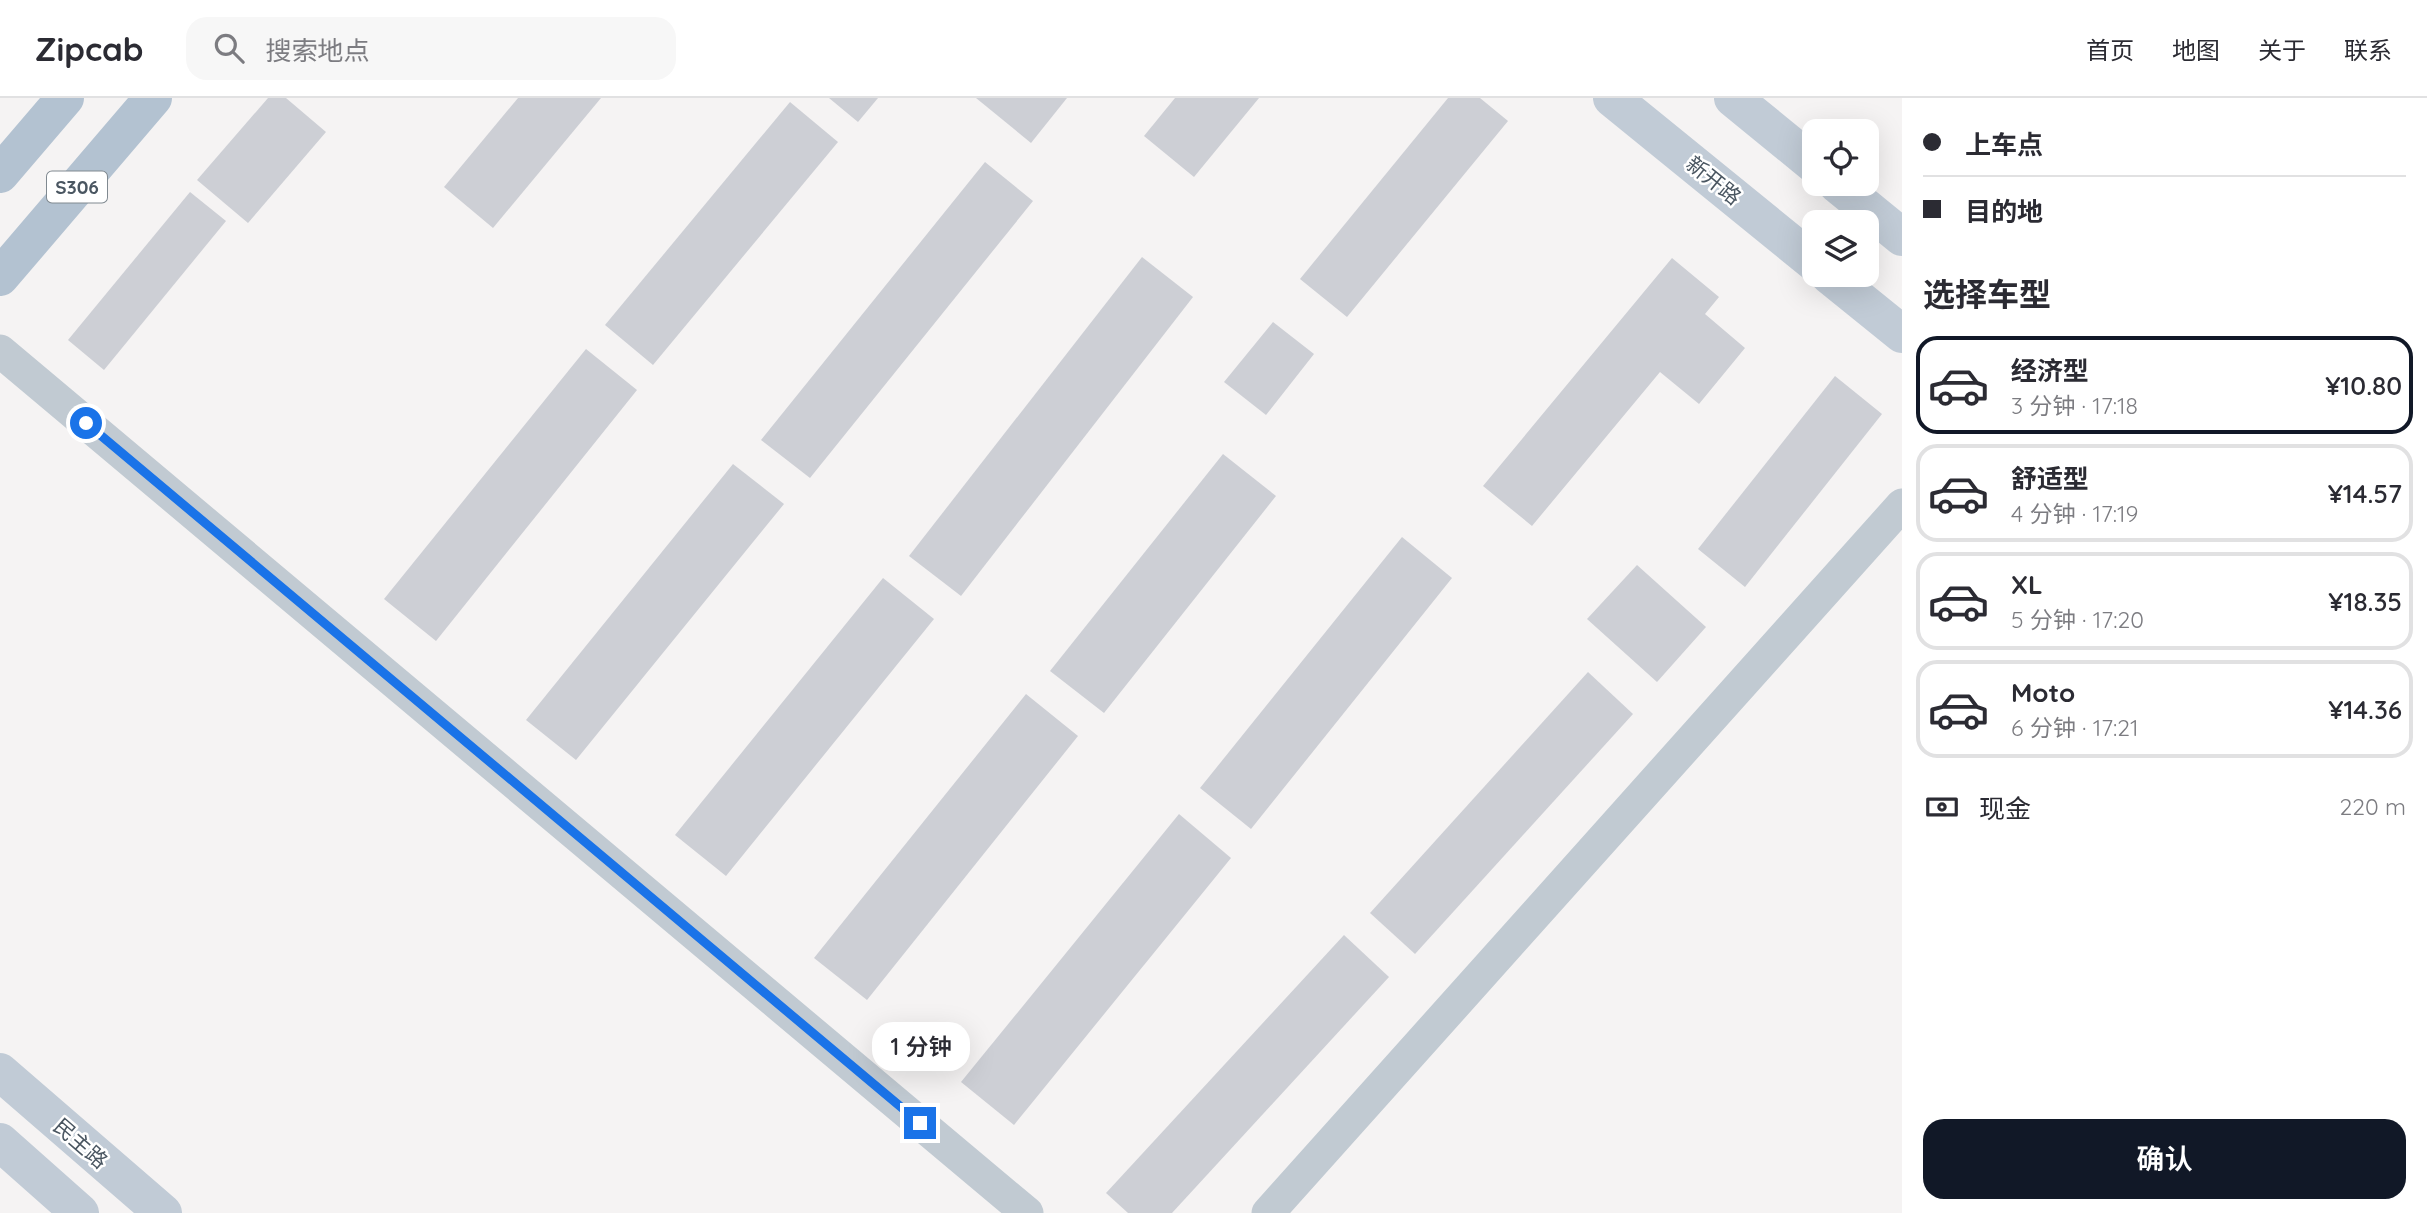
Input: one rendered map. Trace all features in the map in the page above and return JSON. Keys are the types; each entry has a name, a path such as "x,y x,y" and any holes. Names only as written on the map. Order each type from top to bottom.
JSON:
{"main road":[{"path":"0,174 65,98"},
{"name":"S306","path":"0,277 153,98"},
{"name":"新开路","path":"1612,98 1802,252"},
{"path":"1733,98 1802,154"},
{"path":"1852,196 1902,237"},
{"path":"1844,287 1902,334"},
{"name":"民主路","path":"0,1072 163,1213"},
{"path":"0,1142 80,1213"}],"street":[{"path":"0,351 1027,1213"},
{"path":"1268,1213 1902,505"}],"building":[{"path":"268,98 286,98 326,132 248,223 197,180"},
{"path":"518,98 601,98 493,228 444,187"},
{"path":"829,98 878,98 858,122"},
{"path":"976,98 1067,98 1031,143"},
{"path":"1175,98 1259,98 1194,177 1144,136"},
{"path":"1448,98 1480,98 1508,121 1347,317 1300,279"},
{"path":"790,102 838,142 653,365 605,325"},
{"path":"985,162 1033,201 810,478 761,440"},
{"path":"190,192 226,221 104,370 68,340"},
{"path":"1142,257 1193,297 961,596 909,556"},
{"path":"1672,258 1719,297 1705,314 1745,348 1699,404 1660,372 1532,526 1483,486"},
{"path":"1273,322 1314,354 1266,415 1224,382"},
{"path":"586,349 637,390 436,641 384,599"},
{"path":"1835,376 1882,414 1745,587 1698,549"},
{"path":"1223,454 1276,496 1104,713 1050,671"},
{"path":"733,464 784,504 576,760 526,720"},
{"path":"1402,537 1452,578 1251,829 1200,788"},
{"path":"1637,565 1706,627 1657,682 1587,619"},
{"path":"883,578 934,619 726,876 675,835"},
{"path":"1588,672 1633,714 1415,954 1370,913"},
{"path":"1026,694 1078,736 867,1000 814,958"},
{"path":"1179,814 1231,858 1014,1125 961,1082"},
{"path":"1344,935 1389,977 1172,1213 1128,1213 1106,1193"}],"route":[{"path":"86,423 920,1123"}]}
